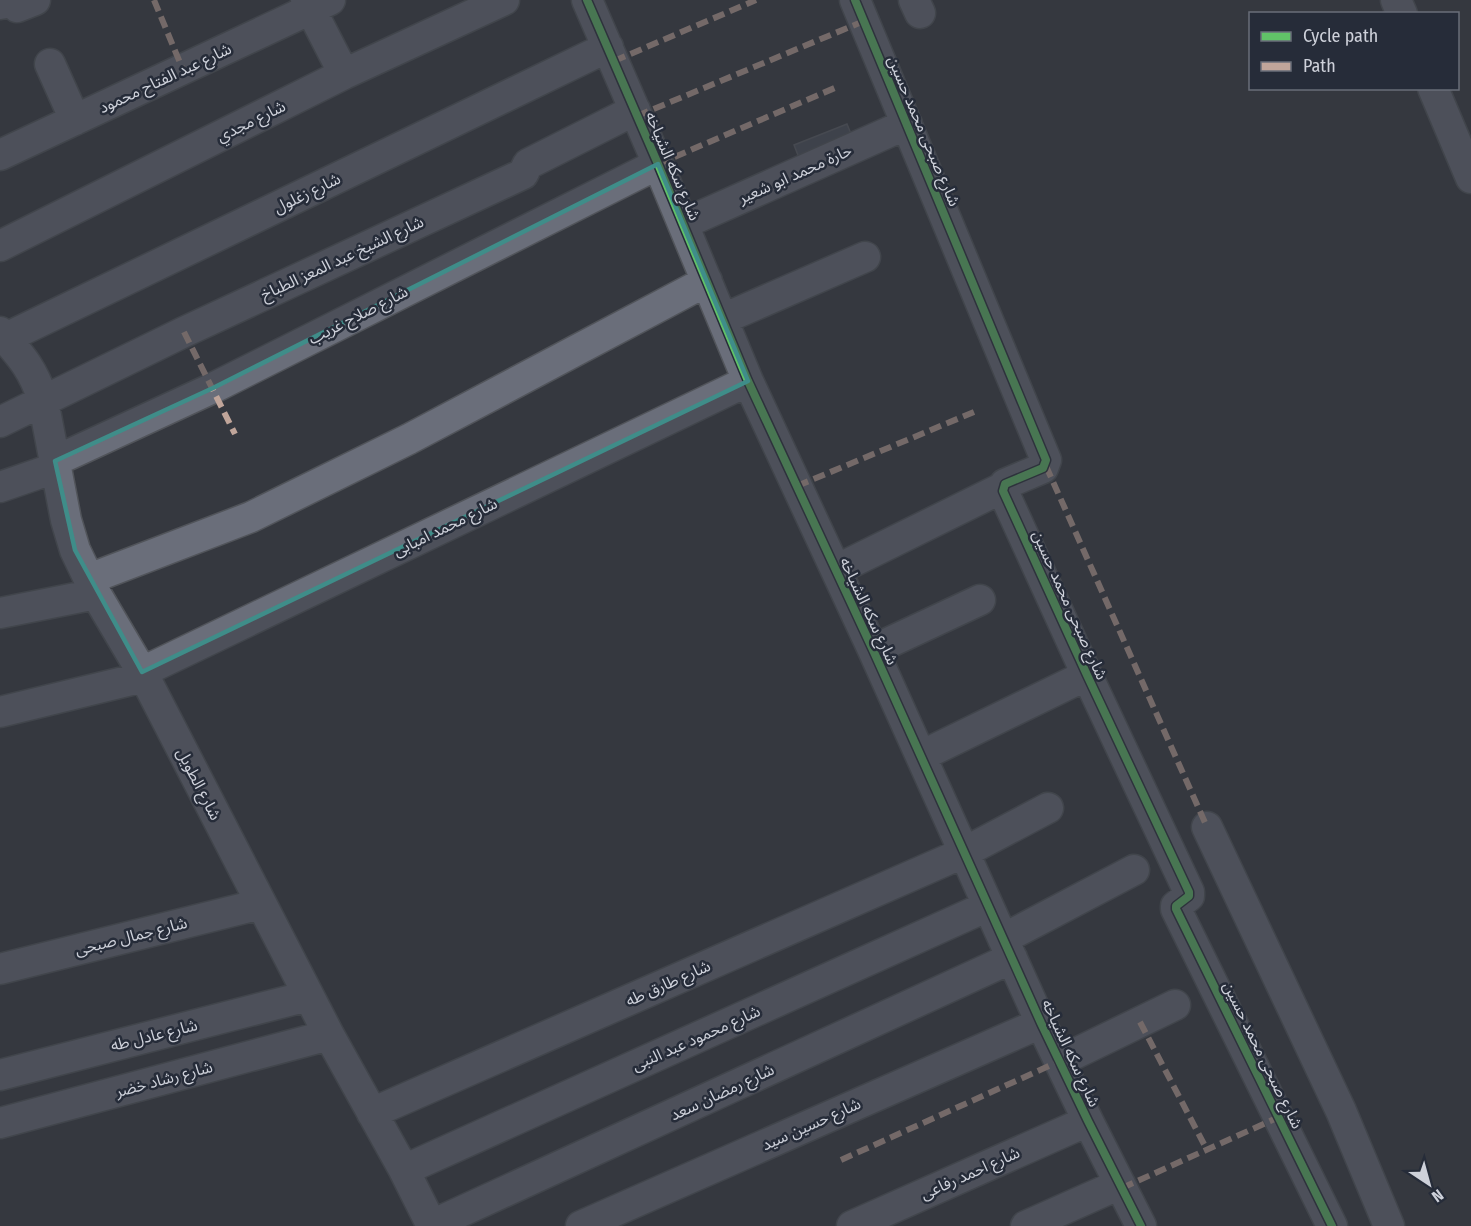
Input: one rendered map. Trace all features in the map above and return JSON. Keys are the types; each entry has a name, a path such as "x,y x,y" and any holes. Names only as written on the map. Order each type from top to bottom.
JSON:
{"street":[{"path":"0,4 12,2 16,7 35,0"},
{"name":"شارع مجدي","path":"0,246 344,74 504,0"},
{"name":"شارع سكه الشياخه","path":"587,0 748,381 873,650 1041,1023 1141,1226"},
{"name":"شارع صبحى محمد حسين","path":"855,0 1046,460 1043,468 1008,483 1003,491 1190,892 1189,896 1176,906 1176,909 1332,1226"},
{"path":"316,3 344,74"},
{"name":"شارع عبد الفتاح محمود","path":"0,155 316,3"},
{"name":"شارع زغلول","path":"3,335 608,47"},
{"path":"50,64 75,120"},
{"path":"1434,90 1471,178"},
{"name":"شارع الشيخ عبد المعز الطباخ","path":"0,422 184,332 523,174 528,164 635,110"},
{"name":"حارة محمد ابو شعير","path":"683,224 907,124"},
{"name":"شارع صلاح غريب","path":"0,487 55,464 213,388 658,164"},
{"path":"723,319 865,257"},
{"path":"0,613 93,586 251,517 409,439 707,281"},
{"name":"شارع الطويل","path":"3,335 29,365 44,400 66,520 75,549 143,675 308,996 404,1170 432,1226"},
{"name":"شارع محمد امبابى","path":"0,712 143,675 748,381"},
{"path":"836,570 1004,487"},
{"path":"873,650 980,600"},
{"path":"921,756 1087,675"},
{"name":"شارع طارق طه","path":"372,1113 963,853 1048,808"},
{"path":"1207,827 1336,1101 1389,1226"},
{"name":"شارع رمضان سعد","path":"432,1226 1007,948 1134,870"},
{"name":"شارع جمال صبحى","path":"0,969 261,904"},
{"name":"شارع محمود عبد النبى","path":"404,1170 988,906"},
{"name":"شارع عادل طه","path":"0,1075 308,996"},
{"path":"1060,1061 1175,1005"},
{"name":"شارع حسين سيد","path":"581,1226 1041,1023"},
{"name":"شارع رشاد خضر","path":"0,1123 329,1035"},
{"name":"شارع احمد رفاعى","path":"852,1226 1088,1121"},
{"path":"1026,1226 1120,1184"}],"highlighted area":[{"path":"658,164 748,381 142,672 75,550 55,468 55,461 213,388"}],"building":[{"path":"847,124 856,146 803,168 794,145"}],"marked path":[{"path":"154,0 183,70"},
{"path":"614,61 756,0"},
{"path":"637,116 864,21"},
{"path":"658,164 837,87"},
{"path":"184,332 235,434"},
{"path":"797,486 974,412"},
{"path":"1046,466 1207,827"},
{"path":"1140,1022 1206,1148"},
{"path":"841,1160 1060,1061"},
{"path":"1122,1188 1279,1117"}],"cycle path":[{"path":"587,0 748,381 873,650 1041,1023 1141,1226"},
{"path":"855,0 1046,460 1043,468 1005,484 1003,491 1189,892 1189,896 1176,906 1176,909 1332,1226"}]}
